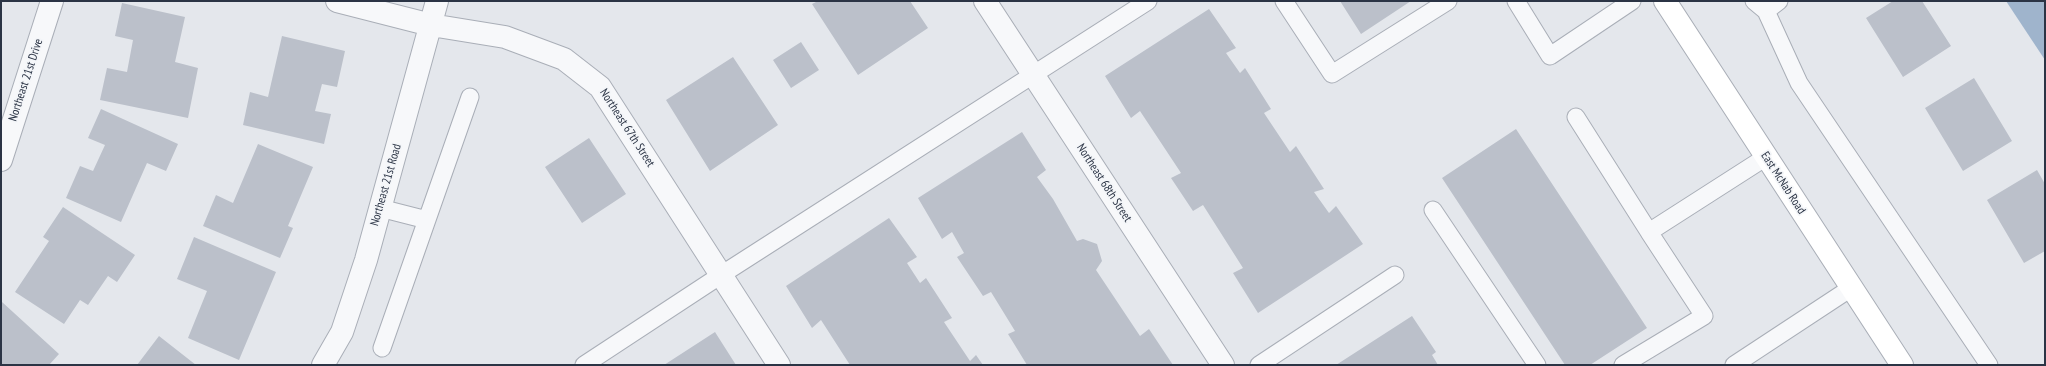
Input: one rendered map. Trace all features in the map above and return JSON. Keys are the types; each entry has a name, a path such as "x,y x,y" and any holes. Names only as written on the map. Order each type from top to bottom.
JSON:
{"street":[{"name":"Northeast 21st Drive","path":"1,160 52,1"},
{"name":"Northeast 67th Street","path":"337,1 431,25 505,37 564,59 600,87 779,365"},
{"name":"Northeast 21st Road","path":"323,365 342,332 380,208 437,1"},
{"name":"Northeast 68th Street","path":"985,1 1223,365"},
{"name":"East McNab Road","path":"1665,1 1902,365"}],"lane":[{"path":"584,365 721,275 1148,1"},
{"path":"1284,1 1332,74 1448,1"},
{"path":"1516,1 1550,56 1632,1"},
{"path":"1767,4 1799,83 1989,365"},
{"path":"382,348 470,96"},
{"path":"1576,116 1704,316 1623,365"},
{"path":"1649,232 1766,157"},
{"path":"380,208 427,220"},
{"path":"1433,210 1537,365"},
{"path":"1259,365 1395,275"},
{"path":"1734,365 1852,288"}],"water":[{"path":"2006,1 2045,1 2045,60"}],"building":[{"path":"818,1 910,1 928,28 858,75 812,4"},
{"path":"1340,1 1411,1 1361,34"},
{"path":"1893,1 1922,1 1951,46 1903,77 1866,18"},
{"path":"122,3 185,17 175,62 198,68 188,118 100,100 107,68 127,72 133,40 115,36"},
{"path":"1209,9 1236,48 1226,53 1240,73 1245,68 1271,109 1264,113 1290,152 1296,146 1324,189 1314,192 1329,213 1336,206 1363,244 1258,313 1233,273 1243,268 1203,205 1193,211 1171,178 1181,173 1140,111 1131,118 1105,76"},
{"path":"282,36 345,51 337,87 322,84 315,111 331,114 324,144 243,125 250,92 268,97"},
{"path":"801,42 819,70 791,88 773,60"},
{"path":"733,57 778,125 710,171 666,100"},
{"path":"1974,78 2012,141 1963,171 1925,108"},
{"path":"101,109 178,144 166,171 147,163 121,222 66,198 80,166 93,171 105,145 88,138"},
{"path":"1516,129 1647,328 1590,365 1565,365 1442,178"},
{"path":"1022,132 1046,170 1037,177 1053,199 1077,241 1083,239 1097,244 1102,261 1096,270 1140,336 1149,329 1173,365 1027,365 1008,334 1015,331 991,292 983,296 957,257 964,253 952,232 942,239 918,198"},
{"path":"589,138 626,194 582,223 545,167"},
{"path":"258,144 313,167 288,226 293,228 280,258 203,226 216,195 233,203"},
{"path":"2037,170 2045,184 2045,251 2024,263 1987,200"},
{"path":"63,207 135,255 117,282 108,276 88,305 80,300 64,324 15,292 49,241 43,237"},
{"path":"889,218 917,257 907,263 920,283 926,278 952,318 944,322 970,361 976,355 983,365 850,365 821,320 812,328 786,286"},
{"path":"194,237 276,272 239,360 188,338 207,291 177,279"},
{"path":"2,302 59,354 49,365 1,365"},
{"path":"1412,316 1436,352 1432,355 1438,365 1336,365"},
{"path":"715,332 736,365 664,365"},
{"path":"159,336 196,365 137,365"}]}
